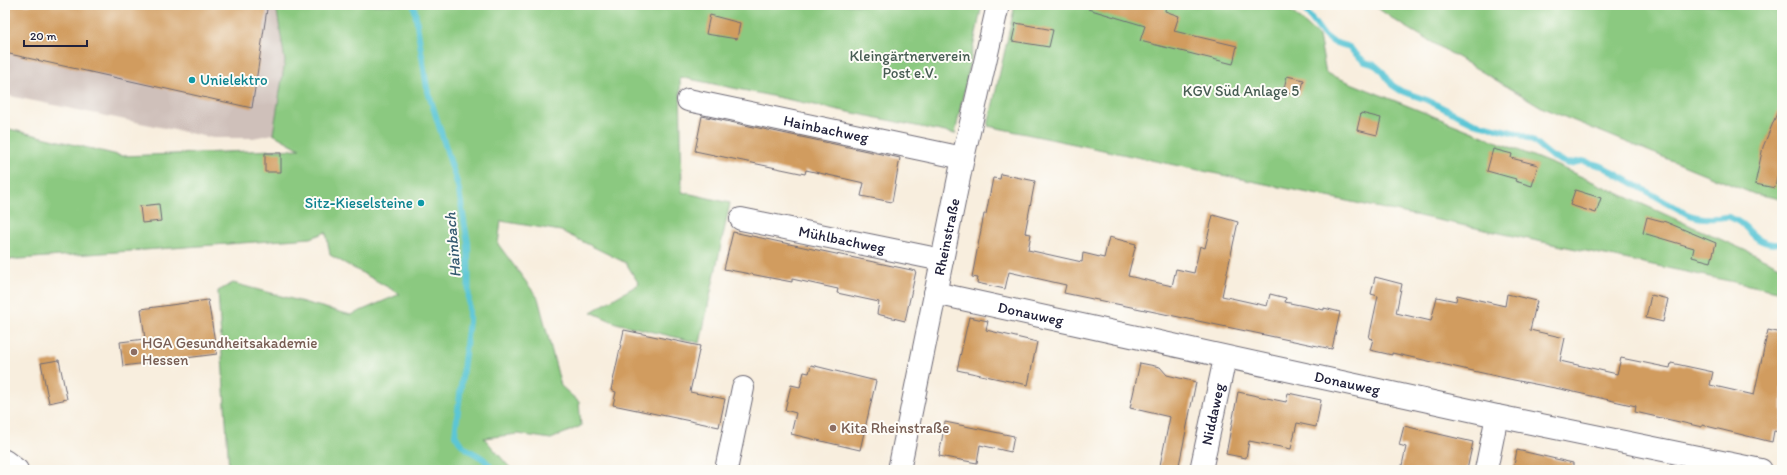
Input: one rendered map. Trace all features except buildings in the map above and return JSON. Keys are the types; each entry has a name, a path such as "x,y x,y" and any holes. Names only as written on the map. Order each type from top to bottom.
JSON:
{"street":[{"name":"Rheinstraße","path":"899,470 963,158 998,5"},
{"name":"Hainbachweg","path":"688,100 963,158"},
{"name":"Mühlbachweg","path":"741,219 942,260"},
{"name":"Donauweg","path":"935,294 1224,358 1761,470"},
{"name":"Niddaweg","path":"1201,470 1224,358"},
{"path":"726,470 743,388"},
{"path":"1486,470 1497,416"},
{"path":"5,460 17,470"}],"shaded area":[{"name":"Unielektro","path":"5,5 276,5 285,61 273,134 253,138 213,138 5,95"}],"green space":[{"name":"Kleingärtnerverein Post e.V.","path":"276,5 982,5 955,134 680,77 682,192 730,203 700,343 616,323 591,312 639,284 626,263 561,231 501,221 498,244 538,298 561,386 579,402 581,426 551,439 518,434 484,438 512,470 229,470 218,291 233,283 351,315 400,294 330,255 326,232 311,238 5,260 5,128 122,156 300,149 273,134 285,61"},
{"name":"KGV Süd Anlage 5","path":"1015,5 1284,5 1319,36 1326,73 1560,167 1782,267 1782,292 988,126"},
{"path":"1373,5 1782,5 1782,199 1754,194 1545,109 1396,21"}],"waterway":[{"name":"Hainbach","path":"414,5 427,88 458,186 468,243 469,321 455,435 464,447 489,464 492,470"},
{"path":"1301,5 1323,34 1333,42 1347,46 1365,62 1375,65 1383,72 1392,85 1401,91 1427,100 1474,123 1520,134 1533,141 1551,156 1568,164 1582,161 1602,166 1687,214 1705,218 1729,217 1743,225 1758,239 1772,244 1782,244"}],"place":[{"name":"Unielektro","path":"192,80"},
{"name":"Sitz-Kieselsteine","path":"421,203"},
{"name":"HGA Gesundheitsakademie Hessen","path":"134,352"},
{"name":"Kita Rheinstraße","path":"833,428"}]}
